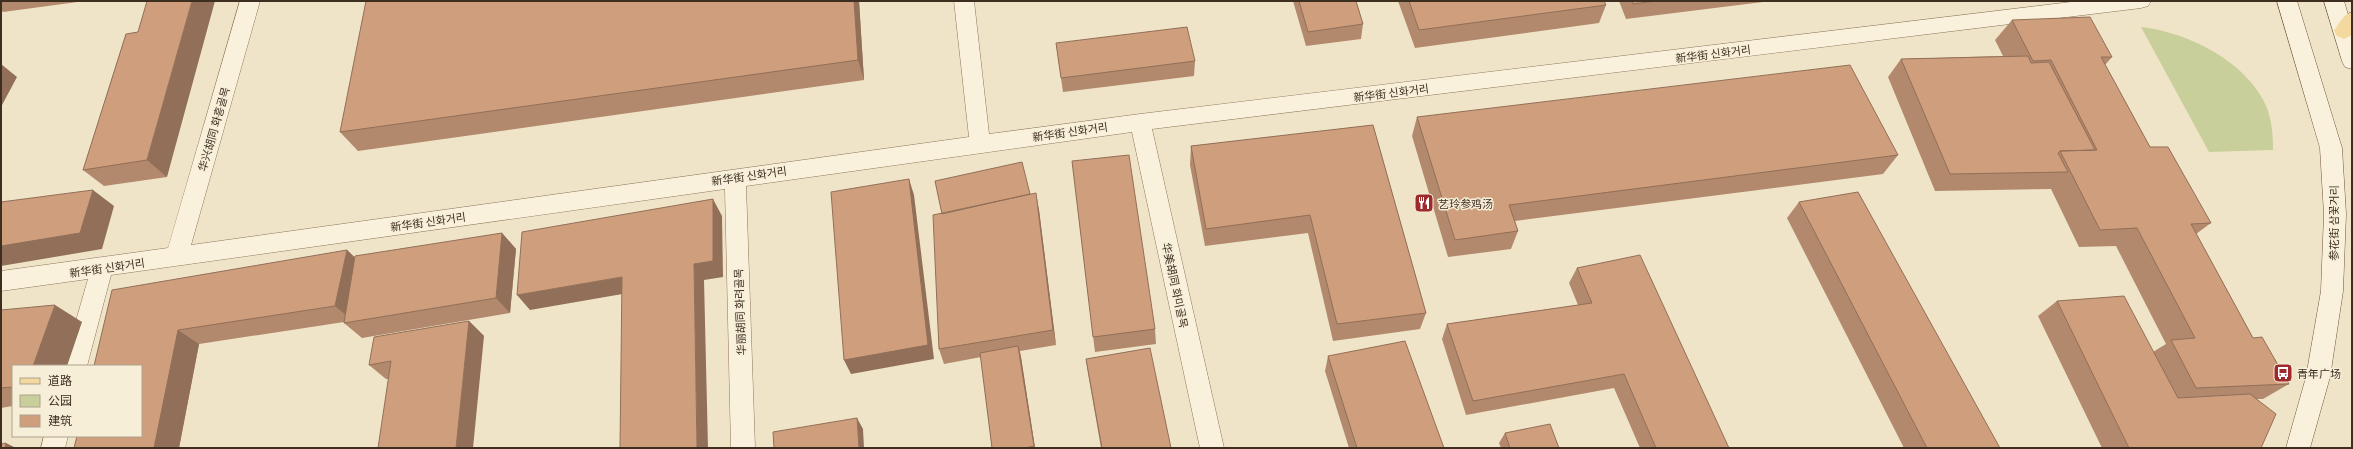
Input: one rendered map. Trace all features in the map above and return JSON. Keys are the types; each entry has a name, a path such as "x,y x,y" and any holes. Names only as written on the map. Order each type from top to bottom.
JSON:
{"street":[{"name":"华兴胡同 화흥골목","path":"176,258 250,1"},
{"path":"964,1 980,144"},
{"name":"新华街 신화거리","path":"1,281 176,258 735,177 1140,122 2141,1"},
{"name":"参花街 삼꽃거리","path":"2287,1 2331,148 2335,214 2332,291 2324,346 2318,377 2298,448"},
{"path":"2334,1 2348,25 2352,61"},
{"name":"华美胡同 화미골목","path":"1140,122 1212,448"},
{"name":"华丽胡同 화려골목","path":"735,177 743,448"},
{"path":"75,365 102,267"},
{"path":"53,448 56,437"}],"green space":[{"path":"2141,27 2178,35 2197,43 2231,63 2246,77 2258,92 2267,108 2272,129 2273,150 2209,152"}],"building":[{"path":"147,1 192,1 147,160 83,170 126,34 138,32"},
{"path":"366,1 854,1 858,60 340,132"},
{"path":"1299,1 1356,1 1363,24 1308,32"},
{"path":"1409,1 1604,1 1606,5 1419,30"},
{"path":"1632,1 1656,1 1633,4"},
{"path":"2090,17 2112,57 2101,57 2150,147 2168,147 2211,223 2191,224 2253,338 2262,337 2289,384 2196,388 2171,340 2195,338 2137,228 2100,230 2060,151 2097,150 2051,60 2033,61 2012,20"},
{"path":"1187,27 1195,61 1061,78 1056,43"},
{"path":"2028,56 2031,63 2049,62 2095,150 2060,151 2058,153 2068,172 1950,174 1901,59"},
{"path":"1850,65 1898,155 1509,205 1518,231 1455,240 1417,117"},
{"path":"1373,125 1426,313 1337,324 1310,215 1206,229 1191,146"},
{"path":"1129,155 1155,329 1093,337 1072,161"},
{"path":"1022,162 1030,194 942,214 935,181"},
{"path":"909,179 928,345 844,360 831,192"},
{"path":"93,190 80,233 1,246 1,202"},
{"path":"1858,192 2000,448 1927,448 1799,202"},
{"path":"1036,193 1053,330 939,349 933,215"},
{"path":"713,199 713,261 694,264 697,448 620,448 622,277 517,295 522,232"},
{"path":"502,233 496,298 344,323 355,256"},
{"path":"347,250 335,306 178,330 154,448 74,448 77,437 142,437 142,365 94,365 112,290"},
{"path":"1640,255 1729,448 1656,448 1624,374 1473,401 1447,324 1592,303 1577,268"},
{"path":"2124,296 2178,398 2250,394 2276,414 2261,448 2129,448 2057,301"},
{"path":"55,305 33,365 12,365 12,387 1,388 1,310"},
{"path":"469,321 456,448 378,448 391,361 369,365 374,337"},
{"path":"1405,341 1444,448 1357,448 1328,356"},
{"path":"1018,346 1034,446 1025,448 992,448 980,353"},
{"path":"1150,348 1171,448 1102,448 1086,359"},
{"path":"857,418 859,448 774,448 773,432"},
{"path":"1550,424 1559,448 1510,448 1505,433"},
{"path":"6,443 5,448 1,448 1,444"}],"place":[{"name":"艺玲参鸡汤","path":"1424,203"},
{"name":"青年广场","path":"2283,373"}]}
